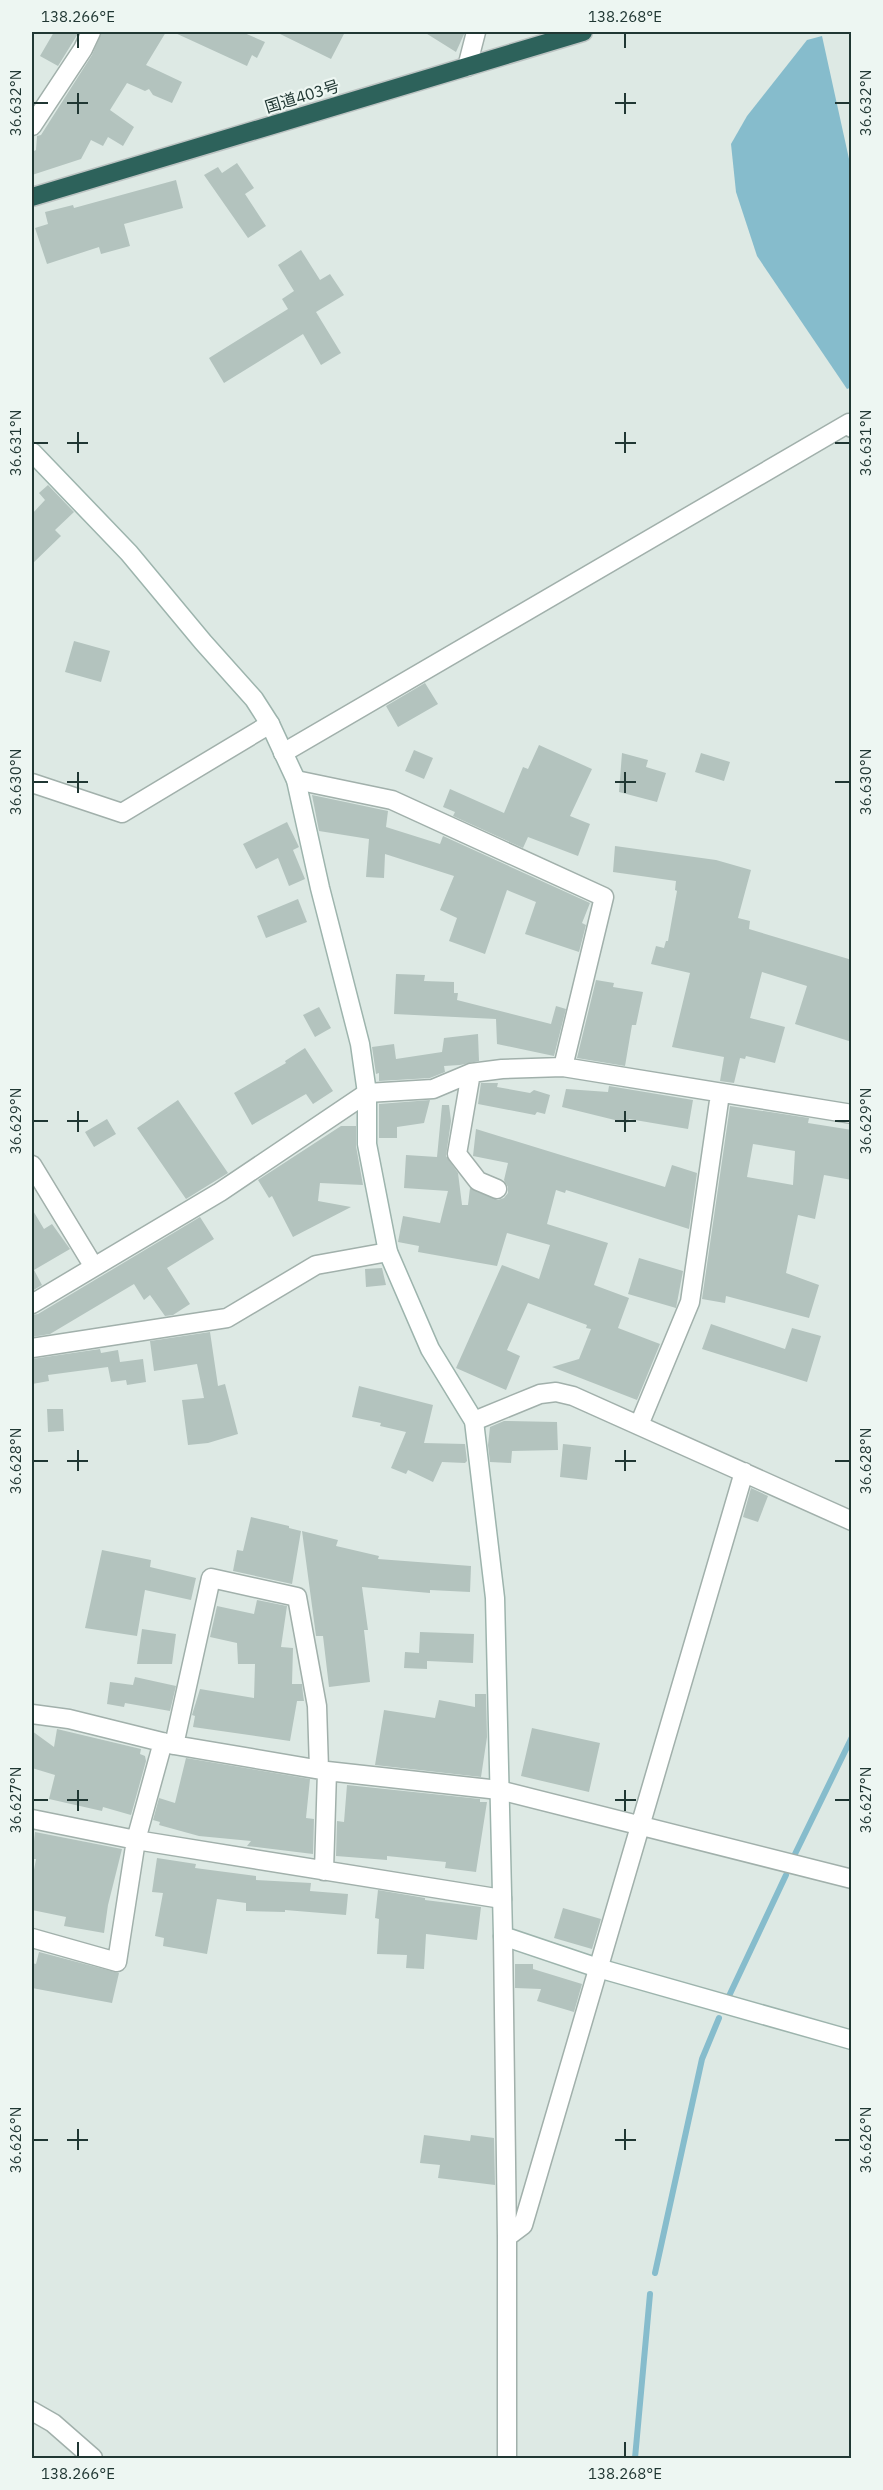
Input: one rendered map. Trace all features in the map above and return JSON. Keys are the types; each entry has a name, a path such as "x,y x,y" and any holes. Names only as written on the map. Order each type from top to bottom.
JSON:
{"highway":[{"name":"国道403号","path":"32,197 583,32"}],"street":[{"path":"32,126 83,49 91,32"},
{"path":"467,67 476,32"},
{"path":"283,753 851,424"},
{"path":"32,452 129,553 254,699 270,724 296,780 320,888 360,1044 367,1093 367,1144 388,1252 430,1349 474,1421 495,1598 503,1936 507,2458"},
{"path":"32,783 122,813 270,724"},
{"path":"296,780 392,800 604,897 563,1067"},
{"path":"32,1304 220,1192 367,1093 433,1089 471,1073 502,1068 563,1067 852,1114"},
{"path":"471,1073 457,1154 478,1180 497,1189"},
{"path":"639,1425 690,1302 720,1094"},
{"path":"32,1165 94,1268"},
{"path":"32,1348 227,1318 316,1265 388,1252"},
{"path":"474,1421 540,1394 556,1392 573,1396 852,1521"},
{"path":"507,2236 523,2225 744,1472"},
{"path":"32,1938 117,1962 136,1840 168,1743 211,1578 297,1597 317,1706 323,1770 324,1871"},
{"path":"32,1714 69,1719 168,1743 323,1770 499,1790 852,1879"},
{"path":"32,1819 136,1840 502,1899"},
{"path":"503,1936 598,1968 852,2040"},
{"path":"32,2411 53,2423 93,2458"}],"water":[{"path":"822,36 851,168 852,387 847,389 757,256 736,192 731,144 747,116 807,40"}],"building":[{"path":"54,32 79,32 58,66 40,56"},
{"path":"102,32 166,32 146,65 182,82 172,103 153,95 149,89 145,91 127,83 110,110 134,127 123,146 108,137 103,146 91,140 81,159 32,175 32,152 36,150 37,136 41,135 92,55"},
{"path":"173,32 242,32 265,42 257,58 252,55 247,66"},
{"path":"276,32 345,32 331,59"},
{"path":"424,32 465,32 456,52"},
{"path":"237,163 254,188 245,194 266,226 248,238 204,175 218,167 222,173"},
{"path":"176,180 183,208 124,224 130,246 101,254 99,247 47,264 35,228 48,224 45,212 73,205 74,208"},
{"path":"301,250 320,280 330,274 344,295 316,312 341,353 321,365 303,334 224,383 209,358 288,309 282,299 294,291 278,265"},
{"path":"48,485 74,512 55,530 61,536 32,564 32,514 45,500 39,493"},
{"path":"74,641 110,651 101,682 65,672"},
{"path":"425,683 438,704 398,727 386,706"},
{"path":"539,745 592,769 570,816 590,824 578,856 528,837 523,848 453,816 455,812 443,807 450,789 504,813 523,767 528,769"},
{"path":"414,750 433,758 424,779 405,771"},
{"path":"622,753 648,760 646,767 666,773 657,802 619,792"},
{"path":"701,753 730,762 724,781 695,772"},
{"path":"312,795 388,811 386,827 440,844 443,836 590,903 582,923 586,925 579,952 525,934 536,902 507,890 485,954 449,941 457,918 440,910 454,876 385,854 384,878 366,877 369,839 319,831"},
{"path":"287,822 299,847 293,850 305,879 289,886 278,858 256,869 243,844"},
{"path":"615,846 716,860 751,870 738,918 750,921 749,929 852,960 852,1042 795,1024 807,986 762,972 750,1018 785,1027 775,1063 746,1056 745,1059 740,1058 734,1083 720,1081 724,1057 672,1047 690,973 651,964 656,946 664,948 668,941 677,891 675,890 676,881 613,872"},
{"path":"298,899 307,922 266,938 257,916"},
{"path":"396,974 425,975 424,981 454,982 454,993 458,993 457,1000 551,1024 556,1006 566,1009 554,1056 497,1044 496,1019 394,1014"},
{"path":"596,980 614,983 613,987 643,992 636,1025 632,1025 625,1066 577,1058"},
{"path":"319,1007 331,1028 315,1037 303,1015"},
{"path":"478,1034 479,1061 444,1066 445,1072 430,1078 379,1081 372,1047 394,1044 396,1059 442,1052 444,1038"},
{"path":"305,1048 333,1091 313,1104 306,1094 252,1125 234,1093 286,1063 285,1061"},
{"path":"481,1083 498,1083 497,1087 530,1093 534,1090 550,1095 545,1114 537,1112 535,1115 478,1104"},
{"path":"609,1086 693,1100 688,1129 629,1119 627,1123 562,1107 566,1089 608,1092"},
{"path":"178,1100 228,1173 186,1199 137,1128"},
{"path":"430,1100 424,1123 397,1127 397,1138 379,1138 379,1104"},
{"path":"442,1105 449,1105 451,1121 446,1156 458,1173 462,1205 468,1205 470,1188 498,1200 504,1198 508,1193 504,1180 508,1163 473,1156 476,1129 665,1187 672,1165 697,1173 689,1229 566,1190 565,1193 556,1190 547,1224 608,1243 594,1285 629,1298 618,1328 660,1344 637,1400 552,1367 579,1359 591,1329 586,1328 587,1325 528,1303 507,1350 520,1356 506,1390 456,1368 502,1265 539,1279 550,1245 507,1233 497,1266 418,1252 419,1246 398,1242 403,1216 440,1223 448,1191 404,1188 406,1155 437,1157"},
{"path":"730,1106 809,1118 808,1123 852,1130 852,1180 824,1175 815,1219 798,1215 786,1273 819,1285 809,1318 726,1296 725,1303 702,1299","holes":["753,1144 795,1151 793,1185 747,1177"]},
{"path":"107,1119 116,1134 94,1147 85,1132"},
{"path":"341,1126 356,1126 356,1146 363,1185 320,1183 318,1201 351,1207 293,1237 272,1196 269,1198 258,1180"},
{"path":"32,1209 44,1229 52,1224 70,1249 34,1270 42,1285 32,1291"},
{"path":"200,1217 214,1239 167,1268 190,1304 173,1315 165,1316 150,1295 144,1300 134,1284 50,1334 32,1337 32,1315 38,1314"},
{"path":"639,1258 683,1271 676,1308 628,1294"},
{"path":"382,1268 386,1285 366,1287 365,1269"},
{"path":"711,1324 785,1349 792,1328 821,1336 807,1382 702,1349"},
{"path":"210,1332 218,1386 225,1384 238,1434 208,1443 188,1445 182,1400 204,1398 197,1364 154,1371 150,1341"},
{"path":"100,1349 101,1353 118,1350 120,1362 143,1359 146,1382 127,1385 126,1380 111,1382 108,1367 48,1375 49,1381 32,1384 32,1359"},
{"path":"359,1386 433,1405 424,1443 465,1444 467,1461 465,1463 442,1462 433,1482 408,1470 406,1474 391,1468 406,1432 380,1426 381,1423 352,1417"},
{"path":"47,1409 63,1409 64,1431 48,1432"},
{"path":"504,1421 557,1422 558,1450 512,1451 511,1463 490,1462 488,1445 490,1427"},
{"path":"563,1444 591,1447 587,1480 560,1477"},
{"path":"751,1488 768,1496 758,1522 743,1517"},
{"path":"251,1517 301,1531 292,1584 233,1571 237,1550 243,1551"},
{"path":"302,1531 338,1540 336,1546 379,1556 378,1559 471,1566 470,1592 430,1590 430,1593 362,1587 368,1630 364,1630 370,1682 329,1687 323,1636 316,1636"},
{"path":"102,1550 151,1560 150,1567 196,1578 191,1600 145,1590 137,1636 85,1628"},
{"path":"257,1600 287,1606 281,1647 293,1648 292,1684 302,1684 304,1701 297,1701 290,1741 193,1727 195,1716 192,1715 200,1689 254,1698 255,1664 238,1664 237,1643 210,1637 217,1606 254,1614"},
{"path":"142,1629 176,1634 172,1664 137,1664"},
{"path":"420,1632 474,1634 473,1663 427,1661 427,1669 404,1668 405,1652 419,1653"},
{"path":"135,1677 176,1686 170,1711 125,1703 124,1707 107,1704 110,1682 133,1685"},
{"path":"475,1694 486,1694 487,1737 481,1777 375,1765 384,1710 435,1718 439,1700 475,1707"},
{"path":"532,1728 600,1743 589,1792 521,1776"},
{"path":"57,1729 141,1749 140,1754 145,1756 146,1761 131,1815 103,1807 102,1811 49,1799 55,1775 32,1768 32,1731 54,1747"},
{"path":"186,1758 310,1779 306,1818 314,1819 313,1854 247,1846 251,1841 199,1836 159,1825 160,1822 153,1820 159,1798 175,1803"},
{"path":"347,1785 480,1799 480,1802 487,1802 476,1872 445,1868 446,1862 387,1856 387,1860 336,1856 337,1821 344,1822"},
{"path":"35,1832 122,1849 108,1905 104,1933 64,1926 66,1917 32,1910 32,1881 36,1859 32,1859"},
{"path":"157,1858 196,1864 195,1868 256,1876 256,1880 311,1883 310,1891 348,1894 346,1915 285,1910 285,1912 246,1911 246,1903 217,1899 207,1954 163,1946 164,1938 155,1936 163,1893 152,1892"},
{"path":"378,1890 425,1898 425,1900 481,1907 477,1940 426,1934 424,1969 406,1968 407,1955 377,1954 379,1919 375,1918"},
{"path":"563,1908 601,1919 592,1949 554,1938"},
{"path":"39,1952 119,1973 112,2003 32,1988 32,1963 36,1964"},
{"path":"515,1964 533,1964 533,1969 582,1984 574,2012 537,2001 541,1989 515,1988"},
{"path":"424,2135 470,2141 471,2135 494,2138 495,2185 438,2178 440,2165 420,2163"}],"waterway":[{"path":"795,1854 852,1737"},
{"path":"729,1996 786,1875"},
{"path":"655,2273 702,2059 719,2018"},
{"path":"635,2458 650,2294"}]}
